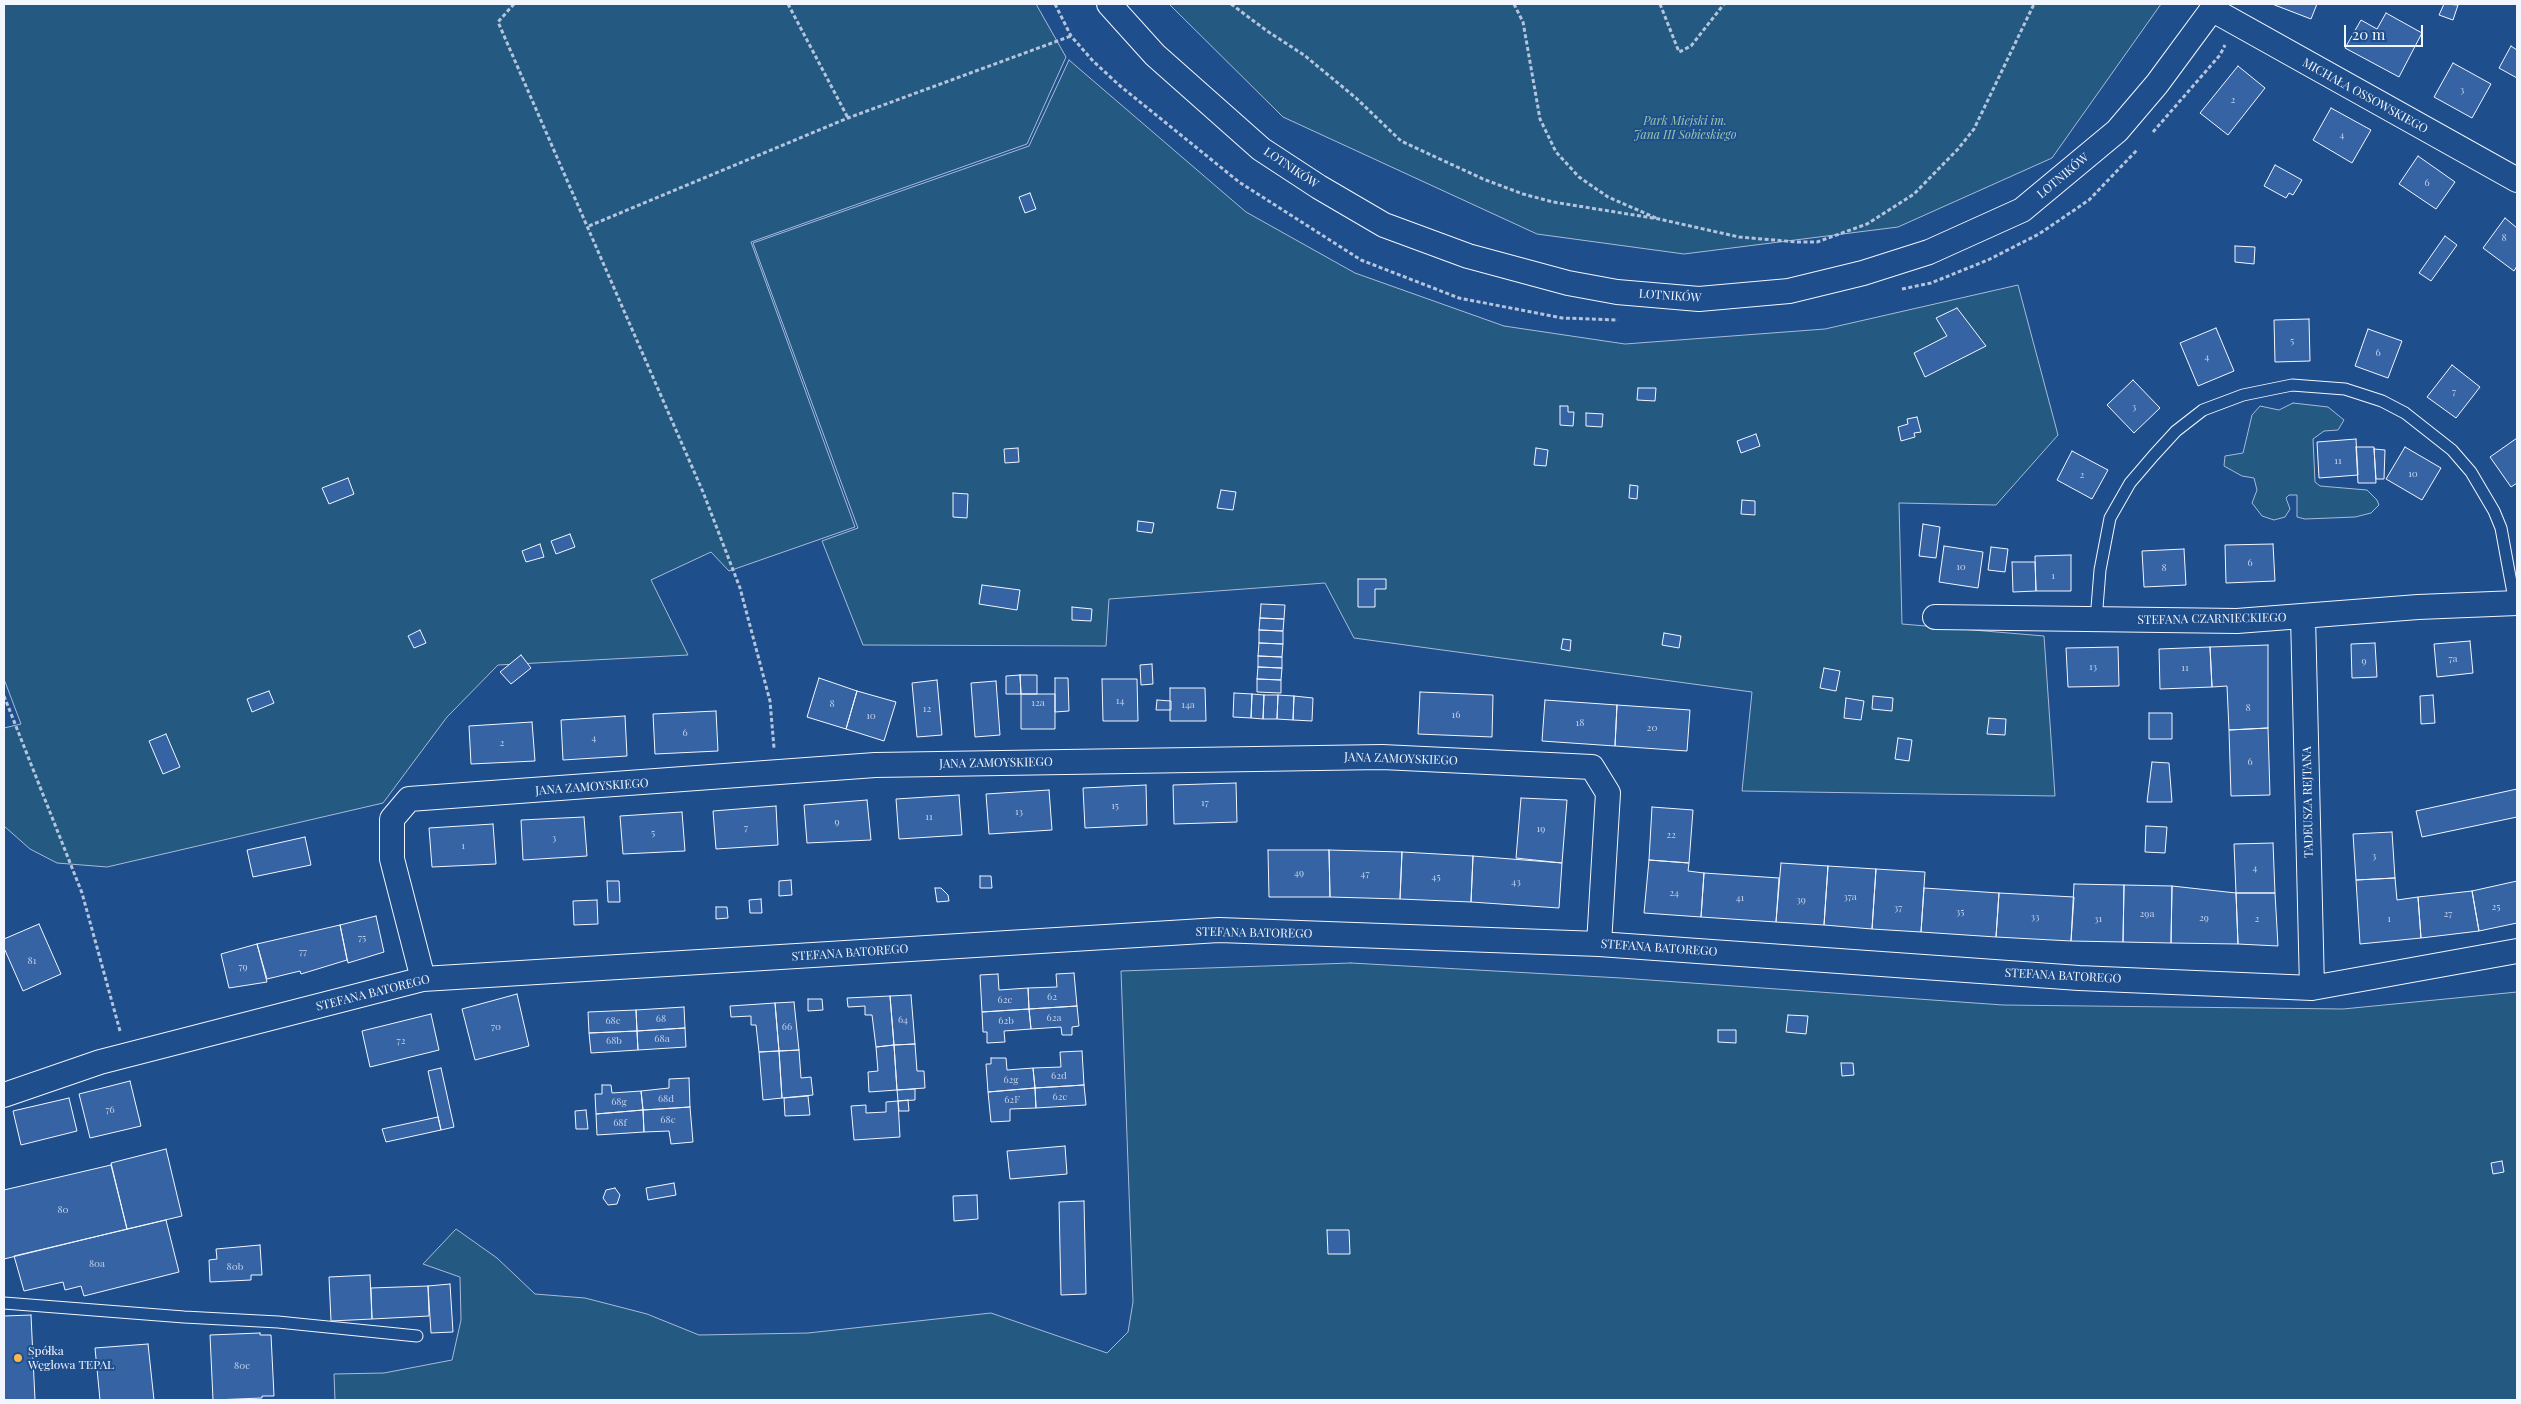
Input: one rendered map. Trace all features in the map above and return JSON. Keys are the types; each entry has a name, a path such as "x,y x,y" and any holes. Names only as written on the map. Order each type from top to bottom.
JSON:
{"street":[{"name":"LOTNIKÓW","path":"1109,4 1155,55 1261,149 1318,187 1384,224 1468,256 1568,283 1617,292 1699,299 1789,291 1863,272 1929,252 2022,210 2117,131 2157,84 2214,7"},
{"name":"MICHAŁA OSSOWSKIEGO","path":"2214,7 2237,24 2517,180"},
{"name":"STEFANA CZARNIECKIEGO","path":"1935,617 2237,621 2418,607 2516,604"},
{"name":"TADEUSZA REJTANA","path":"2303,616 2312,988"},
{"name":"JANA ZAMOYSKIEGO","path":"423,979 392,859 392,819 409,798 875,766 1382,756 1592,767 1608,793 1599,944"},
{"name":"STEFANA BATOREGO","path":"4,1095 100,1062 423,979 1219,930 1599,944 2079,978 2312,988 2517,951"}],"lane":[{"path":"2096,620 2100,570 2110,518 2130,483 2176,431 2204,410 2243,395 2292,385 2345,389 2382,400 2405,413 2452,450 2471,472 2494,511 2501,528 2516,604"},
{"path":"4,1303 184,1317 278,1322 418,1336"}],"path":[{"path":"514,4 498,22 589,226 703,492 740,588 770,701 777,773"},
{"path":"788,4 848,118"},
{"path":"1055,4 1071,36 1093,62 1119,85 1240,182 1361,260 1459,298 1562,318 1620,320"},
{"path":"1231,4 1267,31 1304,55 1356,98 1401,141 1421,152 1523,194 1739,236 1817,242 1867,224 1885,214 1914,194 1958,149 1974,129 2034,4"},
{"path":"1514,4 1523,22 1540,119 1556,152 1579,176 1608,197 1659,219"},
{"path":"1660,4 1679,52 1691,46 1724,4"},
{"path":"2150,136 2220,54 2237,24"},
{"path":"589,226 848,118 1071,36"},
{"path":"1894,291 1931,283 1988,260 2039,234 2089,200 2143,143"},
{"path":"4,696 82,893 127,1056"}],"green space":[{"path":"4,4 1036,4 1066,57 1027,144 751,242 855,527 729,571 711,552 651,580 688,655 498,665 447,717 383,803 107,867 57,863 30,849 4,826 4,728 21,724 4,679"},
{"name":"Park Miejski im. Jana III Sobieskiego","path":"1169,4 2161,4 2052,158 1898,227 1684,254 1537,234 1283,117"},
{"path":"1069,60 1246,212 1355,273 1504,326 1625,344 1825,329 2018,285 2058,435 1996,505 1899,503 1902,624 2044,636 2055,796 1742,791 1752,692 1354,638 1325,583 1109,599 1106,646 863,645 822,541 858,528 753,243 1029,146"},
{"path":"2293,403 2328,407 2344,420 2338,430 2324,431 2313,439 2315,482 2320,486 2367,490 2377,500 2379,505 2371,513 2355,517 2305,519 2297,517 2297,495 2289,495 2286,498 2290,509 2285,517 2274,520 2262,516 2252,503 2257,490 2254,478 2242,476 2224,466 2225,456 2243,453 2252,415 2260,406 2279,410"},
{"path":"1351,963 1621,978 2003,1005 2343,1009 2517,992 2517,1400 335,1400 334,1374 384,1373 452,1360 461,1320 460,1277 423,1264 456,1229 497,1258 535,1294 585,1298 647,1314 699,1335 808,1333 991,1313 1107,1353 1128,1332 1133,1302 1121,971"}],"building":[{"path":"2272,4 2317,4 2311,19"},
{"path":"2444,4 2458,5 2453,20 2439,15"},
{"path":"2386,13 2422,33 2399,77 2345,48 2361,20 2377,29"},
{"path":"2511,46 2517,50 2517,78 2499,68"},
{"path":"2453,63 2491,84 2472,118 2434,97"},
{"path":"2238,66 2265,88 2228,135 2200,113"},
{"path":"2331,108 2371,130 2352,163 2313,140"},
{"path":"2418,156 2455,182 2436,209 2399,184"},
{"path":"2275,165 2302,180 2293,195 2289,193 2286,198 2264,186"},
{"path":"1030,193 1036,209 1025,213 1019,197"},
{"path":"2505,218 2517,228 2517,266 2514,271 2483,248"},
{"path":"2445,236 2457,245 2431,281 2419,273"},
{"path":"2235,246 2255,247 2254,264 2235,262"},
{"path":"1957,308 1986,346 1925,377 1914,353 1947,336 1936,318"},
{"path":"2309,319 2310,361 2275,362 2274,320"},
{"path":"2216,328 2234,371 2198,386 2180,343"},
{"path":"2368,329 2402,341 2388,378 2355,366"},
{"path":"2452,365 2480,387 2456,418 2427,397"},
{"path":"2133,380 2160,408 2134,433 2107,405"},
{"path":"1638,388 1656,388 1655,401 1637,400"},
{"path":"1560,406 1568,406 1568,412 1574,412 1573,426 1560,425"},
{"path":"1586,413 1603,414 1602,427 1586,426"},
{"path":"1917,417 1921,432 1914,433 1915,437 1901,441 1898,427 1908,424 1907,419"},
{"path":"1756,434 1760,446 1741,453 1737,441"},
{"path":"2517,438 2517,483 2511,487 2490,457"},
{"path":"2356,439 2358,475 2319,478 2317,442"},
{"path":"2356,447 2374,447 2376,483 2358,483"},
{"path":"2405,447 2441,468 2422,500 2386,479"},
{"path":"1018,448 1019,462 1005,463 1004,449"},
{"path":"1536,448 1548,450 1546,466 1534,465"},
{"path":"2374,449 2385,450 2384,479 2376,479"},
{"path":"2072,451 2108,470 2092,499 2057,480"},
{"path":"348,478 354,494 329,504 322,488"},
{"path":"1630,485 1638,486 1637,499 1629,498"},
{"path":"1221,490 1236,492 1233,510 1217,508"},
{"path":"953,493 968,494 967,518 953,517"},
{"path":"1742,500 1755,501 1755,515 1741,514"},
{"path":"1138,521 1154,523 1152,533 1137,531"},
{"path":"1923,524 1940,527 1936,558 1919,556"},
{"path":"570,534 575,547 556,554 551,541"},
{"path":"540,544 544,557 526,562 522,551"},
{"path":"2273,544 2275,581 2226,583 2225,545"},
{"path":"1944,546 1983,552 1978,588 1939,582"},
{"path":"1991,547 2008,549 2005,572 1988,570"},
{"path":"2184,549 2186,585 2144,587 2142,551"},
{"path":"2071,555 2071,591 2036,591 2035,556"},
{"path":"2012,562 2035,562 2036,591 2013,592"},
{"path":"1358,579 1386,579 1386,589 1375,589 1375,607 1358,607"},
{"path":"982,585 1020,590 1017,610 979,604"},
{"path":"1261,604 1285,605 1284,619 1260,618"},
{"path":"1072,607 1092,609 1091,621 1072,620"},
{"path":"1260,618 1284,619 1283,631 1259,630"},
{"path":"420,630 426,643 414,648 408,636"},
{"path":"1259,630 1283,631 1283,644 1259,643"},
{"path":"1664,633 1681,636 1679,648 1662,645"},
{"path":"1563,639 1571,640 1570,651 1561,649"},
{"path":"2470,641 2473,673 2437,677 2434,644"},
{"path":"1259,643 1283,644 1282,657 1258,656"},
{"path":"2375,643 2377,677 2352,678 2351,644"},
{"path":"2268,645 2268,728 2229,730 2227,686 2212,687 2210,647"},
{"path":"2118,647 2119,686 2068,687 2066,648"},
{"path":"2210,647 2212,687 2160,689 2159,649"},
{"path":"521,655 531,668 511,684 500,672"},
{"path":"1258,656 1282,657 1282,668 1258,667"},
{"path":"1152,664 1153,684 1141,685 1140,665"},
{"path":"1258,667 1282,668 1281,680 1257,679"},
{"path":"1824,668 1840,671 1836,691 1820,688"},
{"path":"1020,675 1021,694 1006,694 1006,676"},
{"path":"1020,675 1037,675 1037,694 1021,694"},
{"path":"819,678 857,691 846,729 807,717"},
{"path":"1055,678 1068,678 1069,711 1055,712"},
{"path":"1102,679 1137,679 1138,721 1103,721"},
{"path":"1257,679 1281,680 1281,693 1257,692"},
{"path":"937,680 942,735 917,737 912,683"},
{"path":"996,681 1000,735 975,737 971,683"},
{"path":"1170,688 1205,688 1206,721 1170,721"},
{"path":"269,691 274,703 252,712 247,699"},
{"path":"857,691 896,702 884,741 846,729"},
{"path":"1420,692 1493,695 1492,737 1418,734"},
{"path":"1234,693 1252,694 1251,718 1233,717"},
{"path":"1021,694 1055,694 1055,729 1021,729"},
{"path":"1252,694 1264,695 1263,719 1251,718"},
{"path":"1264,695 1278,695 1277,719 1263,719"},
{"path":"1278,695 1294,696 1293,720 1277,719"},
{"path":"2433,695 2435,723 2421,724 2420,696"},
{"path":"1294,696 1313,698 1312,721 1293,720"},
{"path":"1873,696 1893,698 1892,711 1872,709"},
{"path":"1846,698 1864,701 1861,720 1844,718"},
{"path":"1157,700 1171,701 1171,710 1156,710"},
{"path":"1545,700 1617,705 1615,746 1542,741"},
{"path":"1617,705 1690,710 1687,751 1615,746"},
{"path":"716,711 718,751 655,754 653,714"},
{"path":"2149,713 2172,713 2172,739 2149,739"},
{"path":"625,716 627,756 563,760 561,720"},
{"path":"1989,718 2006,719 2005,735 1987,734"},
{"path":"532,722 535,761 471,764 469,726"},
{"path":"2268,728 2270,795 2231,796 2229,730"},
{"path":"166,734 180,767 163,774 149,741"},
{"path":"1898,738 1912,740 1909,761 1895,759"},
{"path":"2152,762 2169,763 2172,802 2147,802"},
{"path":"1236,783 1237,822 1174,824 1173,785"},
{"path":"1146,785 1147,825 1085,828 1083,788"},
{"path":"2517,789 2517,817 2422,837 2416,811"},
{"path":"1049,790 1052,830 989,834 986,794"},
{"path":"959,795 962,835 899,839 896,799"},
{"path":"1521,798 1567,800 1562,863 1516,858"},
{"path":"867,800 871,840 807,843 804,805"},
{"path":"776,806 778,845 716,849 713,811"},
{"path":"1652,807 1693,810 1689,863 1649,860"},
{"path":"682,812 685,851 623,854 620,816"},
{"path":"584,817 587,856 523,860 521,820"},
{"path":"493,824 496,864 432,867 429,828"},
{"path":"2146,826 2167,827 2165,853 2145,852"},
{"path":"2392,832 2395,878 2356,880 2353,834"},
{"path":"305,837 311,865 253,877 247,850"},
{"path":"2273,843 2275,893 2236,893 2234,844"},
{"path":"1268,850 1329,850 1330,897 1269,897"},
{"path":"1329,850 1402,852 1400,899 1330,897"},
{"path":"1402,852 1473,856 1471,902 1400,899"},
{"path":"1473,856 1562,863 1559,908 1471,902"},
{"path":"1649,860 1689,863 1688,871 1704,873 1701,917 1644,913"},
{"path":"1781,863 1828,866 1824,925 1776,922"},
{"path":"1828,866 1876,869 1872,929 1824,925"},
{"path":"1876,869 1925,872 1921,932 1872,929"},
{"path":"1704,873 1779,878 1776,922 1701,917"},
{"path":"980,876 991,876 992,888 980,888"},
{"path":"2395,878 2397,900 2418,897 2421,938 2360,944 2356,880"},
{"path":"791,880 792,895 779,896 779,881"},
{"path":"607,881 619,881 620,902 608,902"},
{"path":"2517,881 2517,923 2479,931 2472,891"},
{"path":"2074,884 2124,885 2123,942 2071,941"},
{"path":"2124,885 2172,886 2171,943 2123,942"},
{"path":"2172,886 2236,893 2238,944 2171,943"},
{"path":"935,888 941,888 948,895 949,901 937,902"},
{"path":"1924,888 1999,893 1996,937 1921,932"},
{"path":"2472,891 2479,931 2421,938 2418,897"},
{"path":"1999,893 2074,897 2071,941 1996,937"},
{"path":"2236,893 2275,893 2278,946 2238,944"},
{"path":"761,899 762,913 750,913 749,900"},
{"path":"597,900 598,924 574,925 573,901"},
{"path":"716,907 727,907 728,918 716,919"},
{"path":"376,916 384,952 348,963 340,925"},
{"path":"39,924 61,974 23,991 4,948 4,939"},
{"path":"340,925 347,960 301,974 300,971 267,979 257,944"},
{"path":"257,944 267,982 229,988 221,954"},
{"path":"1074,973 1077,1006 1029,1009 1028,988 1057,987 1056,974"},
{"path":"998,974 999,990 1028,988 1029,1009 982,1012 980,975"},
{"path":"517,994 529,1046 475,1060 462,1009"},
{"path":"911,995 915,1044 894,1045 890,996"},
{"path":"890,996 894,1045 876,1047 872,1015 865,1015 865,1006 848,1007 847,998"},
{"path":"808,999 822,999 823,1010 808,1011"},
{"path":"794,1002 799,1050 779,1051 775,1003"},
{"path":"775,1003 779,1051 759,1052 756,1025 751,1025 751,1016 731,1017 730,1006"},
{"path":"1077,1006 1079,1026 1072,1027 1072,1035 1062,1035 1061,1027 1031,1029 1029,1009"},
{"path":"684,1007 685,1028 637,1031 636,1010"},
{"path":"1029,1009 1031,1029 1004,1031 1005,1042 987,1043 987,1032 983,1032 982,1012"},
{"path":"636,1010 637,1031 589,1033 588,1012"},
{"path":"431,1014 439,1050 370,1067 362,1031"},
{"path":"1788,1015 1808,1016 1806,1034 1786,1032"},
{"path":"685,1028 686,1047 638,1050 637,1031"},
{"path":"1718,1030 1736,1030 1736,1043 1718,1042"},
{"path":"637,1031 638,1050 591,1053 589,1033"},
{"path":"915,1044 917,1071 924,1071 925,1088 897,1090 894,1045"},
{"path":"894,1045 897,1090 869,1092 868,1072 878,1071 876,1047"},
{"path":"799,1050 801,1078 811,1077 813,1095 782,1098 779,1051"},
{"path":"779,1051 782,1098 763,1100 759,1052"},
{"path":"1082,1051 1084,1085 1035,1088 1033,1068 1061,1067 1060,1052"},
{"path":"991,1058 1006,1058 1007,1070 1033,1068 1035,1088 988,1092 986,1064 991,1064"},
{"path":"1841,1063 1853,1063 1854,1075 1842,1076"},
{"path":"441,1068 454,1127 441,1130 428,1071"},
{"path":"689,1078 690,1107 643,1110 641,1091 669,1088 669,1079"},
{"path":"130,1081 141,1126 90,1138 79,1094"},
{"path":"602,1085 611,1085 612,1093 641,1091 643,1110 596,1114 595,1094 602,1094"},
{"path":"1084,1085 1086,1105 1036,1108 1035,1088"},
{"path":"1035,1088 1036,1108 1010,1109 1010,1121 991,1122 988,1092"},
{"path":"915,1089 915,1100 898,1101 897,1090"},
{"path":"808,1096 810,1115 785,1116 784,1098"},
{"path":"69,1098 77,1131 21,1145 13,1111"},
{"path":"908,1100 909,1111 899,1111 898,1101"},
{"path":"898,1101 900,1137 854,1140 851,1106 866,1105 866,1113 886,1112 886,1102"},
{"path":"690,1107 693,1142 671,1144 669,1131 644,1132 643,1110"},
{"path":"586,1110 588,1129 576,1129 575,1111"},
{"path":"643,1110 644,1132 597,1135 596,1114"},
{"path":"438,1117 441,1130 386,1142 382,1129"},
{"path":"1065,1146 1067,1174 1010,1179 1007,1151"},
{"path":"166,1149 182,1216 127,1229 111,1163"},
{"path":"2502,1161 2504,1172 2493,1174 2491,1163"},
{"path":"111,1165 127,1229 4,1259 4,1190"},
{"path":"674,1183 676,1195 648,1200 646,1188"},
{"path":"615,1188 620,1195 617,1204 608,1205 603,1198 606,1190"},
{"path":"977,1195 978,1219 954,1221 953,1196"},
{"path":"1084,1201 1086,1294 1061,1295 1059,1202"},
{"path":"166,1220 179,1272 84,1296 81,1286 65,1290 63,1282 24,1291 14,1256"},
{"path":"1327,1230 1349,1230 1350,1254 1328,1254"},
{"path":"260,1245 262,1275 251,1275 251,1280 210,1282 209,1260 217,1259 216,1249"},
{"path":"370,1275 372,1319 331,1321 329,1277"},
{"path":"450,1284 453,1332 431,1333 428,1286"},
{"path":"428,1286 429,1316 372,1319 371,1288"},
{"name":"Spółka Węglowa TEPAL","path":"31,1315 35,1400 4,1400 4,1316"},
{"path":"260,1333 260,1335 271,1335 274,1396 213,1400 210,1335"},
{"path":"148,1344 154,1400 100,1400 95,1348"}],"place":[{"name":"Spółka Węglowa TEPAL","path":"18,1358"}]}
